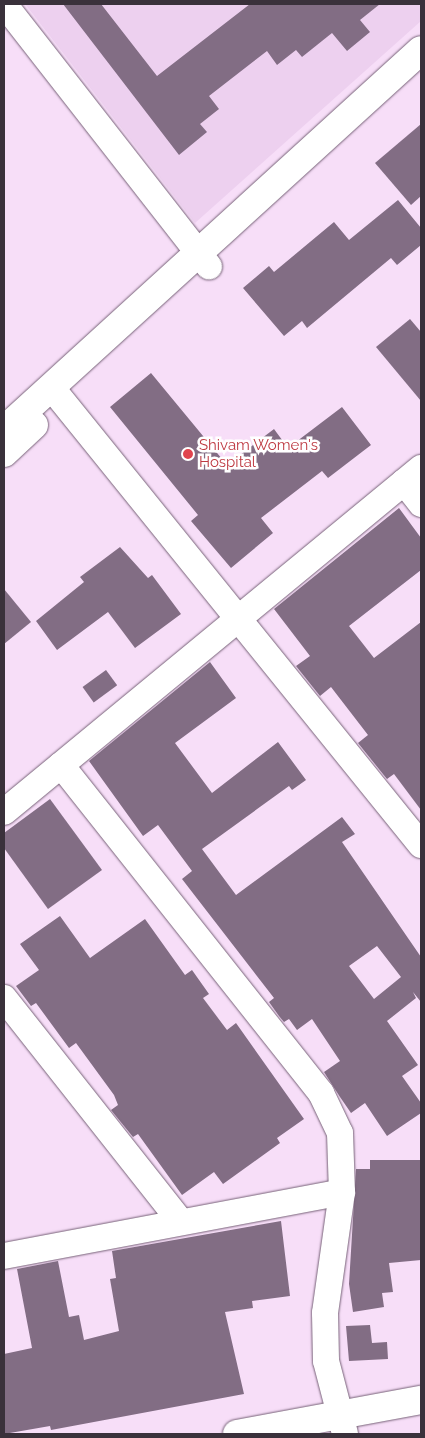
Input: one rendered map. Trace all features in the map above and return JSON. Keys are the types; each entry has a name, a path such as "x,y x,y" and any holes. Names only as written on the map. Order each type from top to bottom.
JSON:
{"main road":[{"path":"204,260 421,50"},
{"path":"4,453 56,394 204,260 421,76"},
{"path":"4,430 56,394"},
{"path":"237,1434 342,1425 421,1400"}],"street":[{"path":"4,4 204,260"},
{"path":"56,394 421,846"},
{"path":"4,812 413,475 421,504"},
{"path":"61,765 321,1093 340,1133 342,1192 325,1313 326,1361 342,1425"},
{"path":"4,998 181,1222"},
{"path":"4,1256 342,1192"}],"shaded area":[{"path":"25,4 421,4 421,21 195,223"}],"building":[{"path":"63,4 101,4 157,76 250,4 380,4 360,20 370,32 347,51 332,33 302,57 296,50 277,65 267,51 209,96 219,109 200,124 207,132 179,155"},
{"path":"421,124 421,196 411,205 375,163"},
{"path":"398,200 421,228 421,245 397,265 391,258 307,328 302,321 284,336 243,288 269,266 274,272 334,222 349,240"},
{"path":"410,319 421,332 421,401 376,347"},
{"path":"151,373 227,465 274,429 288,448 342,407 371,445 328,478 322,471 261,518 273,533 231,568 191,521 198,515 110,407"},
{"path":"399,508 421,538 421,570 349,626 374,658 421,622 421,810 394,774 387,779 358,743 368,735 331,687 320,696 296,666 310,656 274,609"},
{"path":"120,547 148,578 152,575 181,614 135,648 108,612 57,650 36,621 84,582 80,577"},
{"path":"4,589 31,622 4,644"},
{"path":"210,662 236,698 175,743 212,793 278,742 306,780 292,790 289,786 202,849 236,895 342,817 355,834 342,842 421,957 421,1002 413,992 416,998 387,1021 418,1065 402,1076 421,1103 421,1113 387,1136 365,1103 351,1113 324,1072 340,1061 312,1019 297,1030 289,1019 284,1022 269,1002 274,998 182,879 192,871 158,825 143,836 89,761","holes":["377,946 401,977 374,999 349,966"]},
{"path":"106,670 117,685 94,702 83,687"},
{"path":"50,799 102,870 48,909 4,848 4,833"},
{"path":"60,916 90,958 145,919 185,975 192,970 209,994 203,998 227,1030 236,1023 304,1119 277,1138 280,1143 223,1184 214,1172 182,1195 138,1134 133,1137 111,1110 118,1105 114,1095 76,1043 69,1048 36,1003 31,1006 16,986 39,970 20,944"},
{"path":"370,1160 421,1160 421,1260 389,1263 393,1292 382,1293 384,1307 353,1312 349,1284 356,1169 370,1169"},
{"path":"281,1221 290,1296 252,1301 253,1308 225,1312 244,1394 51,1430 50,1426 4,1434 4,1354 32,1348 17,1269 58,1261 69,1317 79,1315 84,1340 119,1331 110,1279 116,1278 112,1251"},
{"path":"370,1325 372,1343 387,1342 388,1359 349,1361 346,1326"}],"place":[{"name":"Shivam Women's Hospital","path":"188,454"}]}
